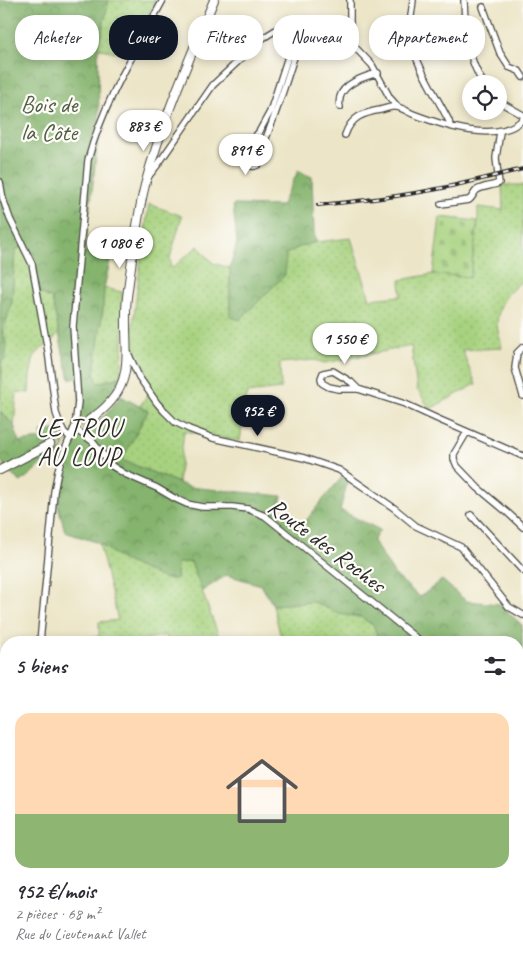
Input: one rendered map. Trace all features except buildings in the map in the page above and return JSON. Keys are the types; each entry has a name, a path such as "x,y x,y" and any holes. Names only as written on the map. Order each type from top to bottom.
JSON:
{"main road":[{"path":"89,420 102,411 114,398 124,377 128,353 127,298 139,215 147,178 165,123 214,0"},
{"path":"0,470 50,444"}],"street":[{"path":"41,636 54,492 61,459 75,429 78,402 73,326 88,160 104,112 163,0"},
{"path":"350,0 350,15"},
{"path":"413,0 410,34 412,46 450,126"},
{"path":"464,0 467,37 471,58 478,75"},
{"path":"484,7 500,53 508,67 521,70 523,77"},
{"path":"147,178 213,85 263,38 273,32"},
{"path":"359,51 378,73 390,98 397,106 413,114 472,131 500,132 510,129 523,120"},
{"path":"283,82 265,122 242,157 249,166 255,166 262,161 265,142 283,82 289,60"},
{"path":"339,105 340,96 351,84 361,78 378,73"},
{"path":"345,135 353,121 359,116 397,106"},
{"path":"507,106 523,116"},
{"path":"442,204 469,200 478,189 499,183 496,158 500,132"},
{"path":"0,182 10,219 32,264 48,351 56,413 64,432 71,438"},
{"path":"523,347 517,353 515,368 523,396"},
{"path":"128,353 140,377 164,411 175,422 189,430 213,438 304,458 339,470 394,508 416,526 461,547 509,606 523,615"},
{"path":"358,390 351,382 333,371 323,373 322,383 329,387 358,390 405,404 523,456"},
{"path":"124,377 130,375 140,377"},
{"name":"Route des Roches","path":"75,429 92,441 112,466 187,504 202,507 248,509 265,516 414,636"},
{"path":"467,432 454,454 457,466 478,488 523,528"},
{"path":"471,515 523,572"}],"green space":[{"name":"Bois de la Côte","path":"0,0 109,0 99,44 99,15 15,15 15,60 98,60 99,130 85,251 110,261 104,288 94,374 98,383 120,377 116,390 99,409 79,421 80,377 70,379 52,299 39,292 37,270 26,245 15,250 12,301 2,331 5,337 6,348 5,359 1,362 0,399"},
{"path":"109,0 156,0 148,15 109,15 109,51 99,48"},
{"path":"298,171 312,177 316,242 299,247 286,254 285,275 240,320 230,317 230,268 237,243 233,205 281,206"},
{"path":"502,185 523,185 523,280 508,294 499,310 497,327 502,348 462,350 476,384 430,409 417,389 411,346 325,363 314,360 280,363 281,389 247,393 240,441 184,431 178,483 121,460 148,411 140,406 151,389 132,354 133,324 149,204 182,216 170,258 171,269 198,246 213,263 230,268 230,317 286,254 299,247 316,242 351,238 370,299 401,296 400,280 433,274 470,277 478,221 478,207 503,210"},
{"path":"440,217 478,221 470,277 433,274"},
{"path":"26,245 37,270 39,292 52,299 59,333 34,357 29,393 17,392 14,425 0,412 2,331 12,301 15,250"},
{"path":"104,288 122,292 123,351 120,377 97,383 94,374"},
{"path":"121,396 148,411 122,460 189,487 282,496 279,510 302,526 342,477 348,480 340,510 380,530 373,541 395,575 420,597 442,580 466,601 499,604 522,625 522,636 377,636 374,626 361,617 339,614 314,602 273,605 261,585 227,575 202,591 191,562 177,563 176,579 165,579 121,559 99,543 65,532 58,505 64,467 75,439 106,414"},
{"path":"0,412 14,425 19,442 42,439 41,432 60,429 65,444 57,462 42,464 21,482 9,473 0,459"},
{"path":"99,543 121,559 176,563 191,562 219,636 99,636 99,622 118,620"},
{"path":"314,602 339,614 361,617 374,626 377,636 281,636 273,605"}],"tunnel":[{"path":"50,444 89,420"}],"railway":[{"path":"318,205 370,200 421,192 523,169"}],"district":[{"name":"LE TROU AU LOUP","path":"79,442"}]}
